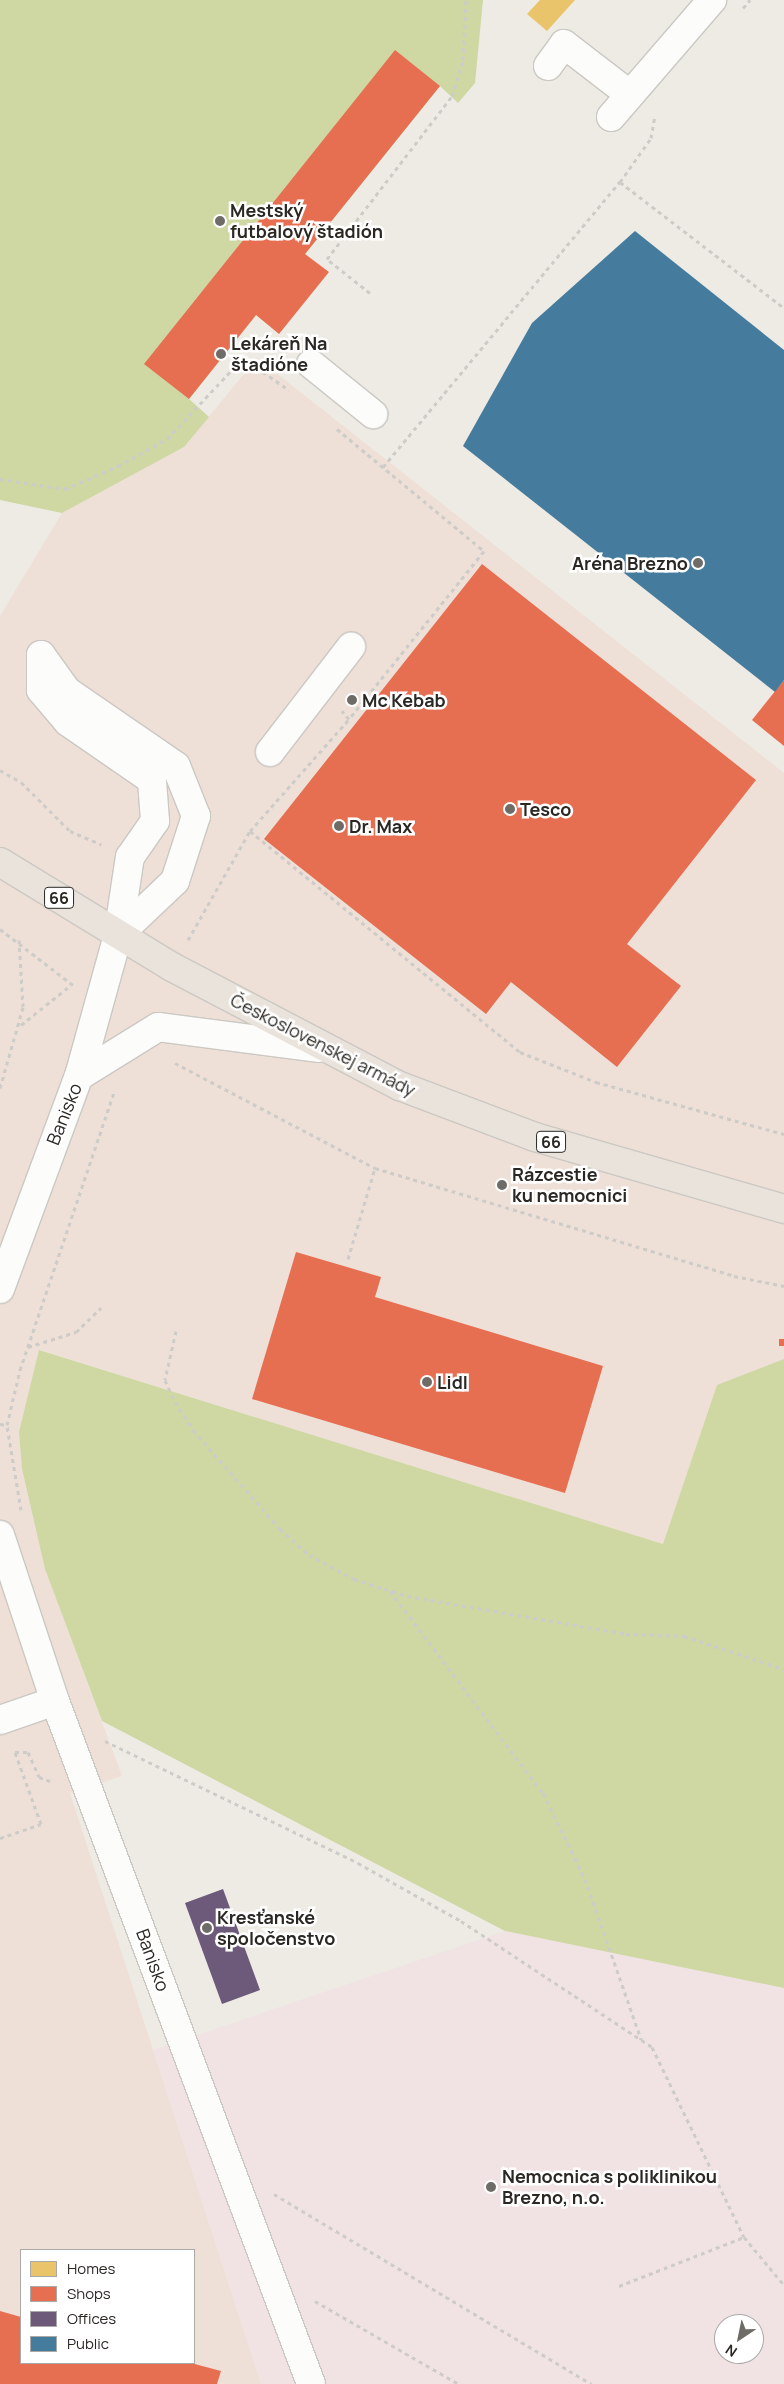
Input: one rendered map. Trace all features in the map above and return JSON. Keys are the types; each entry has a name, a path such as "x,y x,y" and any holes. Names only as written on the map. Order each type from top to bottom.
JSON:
{"main road":[{"name":"Československej armády","path":"0,862 172,967 320,1048 400,1086 535,1137 784,1209"}],"street":[{"path":"611,118 629,94 712,0"},
{"path":"548,66 564,44 629,94"},
{"path":"311,364 372,414"},
{"path":"270,752 350,647"},
{"name":"Banisko","path":"0,1289 79,1076 100,991 118,935 130,857 155,821 152,780 68,722 41,690 41,654 67,691 176,766 196,816 175,881 118,935"},
{"path":"79,1076 158,1027 320,1048"},
{"name":"Banisko","path":"0,1534 55,1700 311,2384"},
{"path":"0,1720 55,1700"}],"path":[{"path":"370,293 327,259 452,96 463,60 466,0"},
{"path":"737,14 750,0"},
{"path":"383,467 620,182 651,138 657,107"},
{"path":"620,182 784,308"},
{"path":"0,479 65,489 118,466 167,439 243,358 296,396"},
{"path":"172,967 250,832 349,719 484,550 332,425"},
{"path":"318,689 349,719"},
{"path":"250,832 520,1052 596,1082 784,1134"},
{"path":"0,929 19,940 71,985 100,991"},
{"path":"0,1088 20,1025 24,995 19,940"},
{"path":"20,1025 71,985"},
{"path":"158,1027 174,1062 375,1168 734,1276 784,1286"},
{"path":"24,1521 7,1426 28,1347 117,1083"},
{"path":"348,1259 375,1168"},
{"path":"28,1347 76,1332 101,1308"},
{"path":"176,1330 165,1380 193,1430 280,1529 309,1555 354,1579 389,1590 530,1620 626,1634 684,1636 784,1669"},
{"path":"0,1424 7,1426"},
{"path":"389,1590 543,1793 589,1888 641,2039"},
{"path":"102,1740 155,1762 358,1863 461,1921 652,2047 744,2237 784,2285"},
{"path":"0,1838 41,1824 16,1758 19,1749 28,1752 38,1777 46,1782 83,1772"},
{"path":"269,2198 266,2189 591,2384"},
{"path":"619,2286 744,2237"},
{"path":"310,2298 459,2384"}],"shaded area":[{"path":"257,358 784,773 784,1359 717,1385 663,1544 40,1350 19,1432 22,1469 45,1569 122,1776 70,1793 261,2384 0,2384 0,616 62,513 184,447"},
{"name":"Nemocnica s poliklinikou Brezno, n.o.","path":"505,1931 784,1988 784,2384 261,2384 153,2050"}],"green space":[{"name":"Mestský futbalový štadión","path":"0,0 483,0 475,83 458,103 440,86 189,399 209,417 184,447 62,513 0,500"},
{"path":"39,1350 663,1544 717,1385 784,1359 784,1988 505,1931 102,1721 45,1569 22,1469 19,1432"}],"building: Homes":[{"path":"540,0 575,0 547,31 527,14"}],"building: Shops":[{"path":"395,50 440,86 305,254 329,272 279,334 256,315 189,399 144,364"},
{"name":"Tesco","path":"482,564 756,780 627,944 681,986 617,1067 511,982 486,1014 264,839"},
{"path":"784,680 784,746 752,720"},
{"name":"Lidl","path":"296,1252 381,1277 375,1297 603,1366 565,1493 252,1399"},
{"path":"779,1339 784,1339 784,1346 779,1346"},
{"path":"0,2311 20,2317 20,2364 195,2364 221,2371 217,2384 0,2384"}],"building: Offices":[{"path":"223,1889 260,1990 222,2004 185,1903"}],"building: Public":[{"name":"Aréna Brezno","path":"635,231 784,350 784,680 775,692 463,446 532,323"}],"place":[{"name":"Mestský futbalový štadión","path":"220,221"},
{"name":"Lekáreň Na štadióne","path":"221,354"},
{"name":"Aréna Brezno","path":"698,563"},
{"name":"Mc Kebab","path":"352,700"},
{"name":"Tesco","path":"510,809"},
{"name":"Dr. Max","path":"339,826"},
{"name":"Rázcestie ku nemocnici","path":"502,1185"},
{"name":"Lidl","path":"427,1382"},
{"name":"Kresťanské spoločenstvo","path":"207,1928"},
{"name":"Nemocnica s poliklinikou Brezno, n.o.","path":"491,2187"}]}
